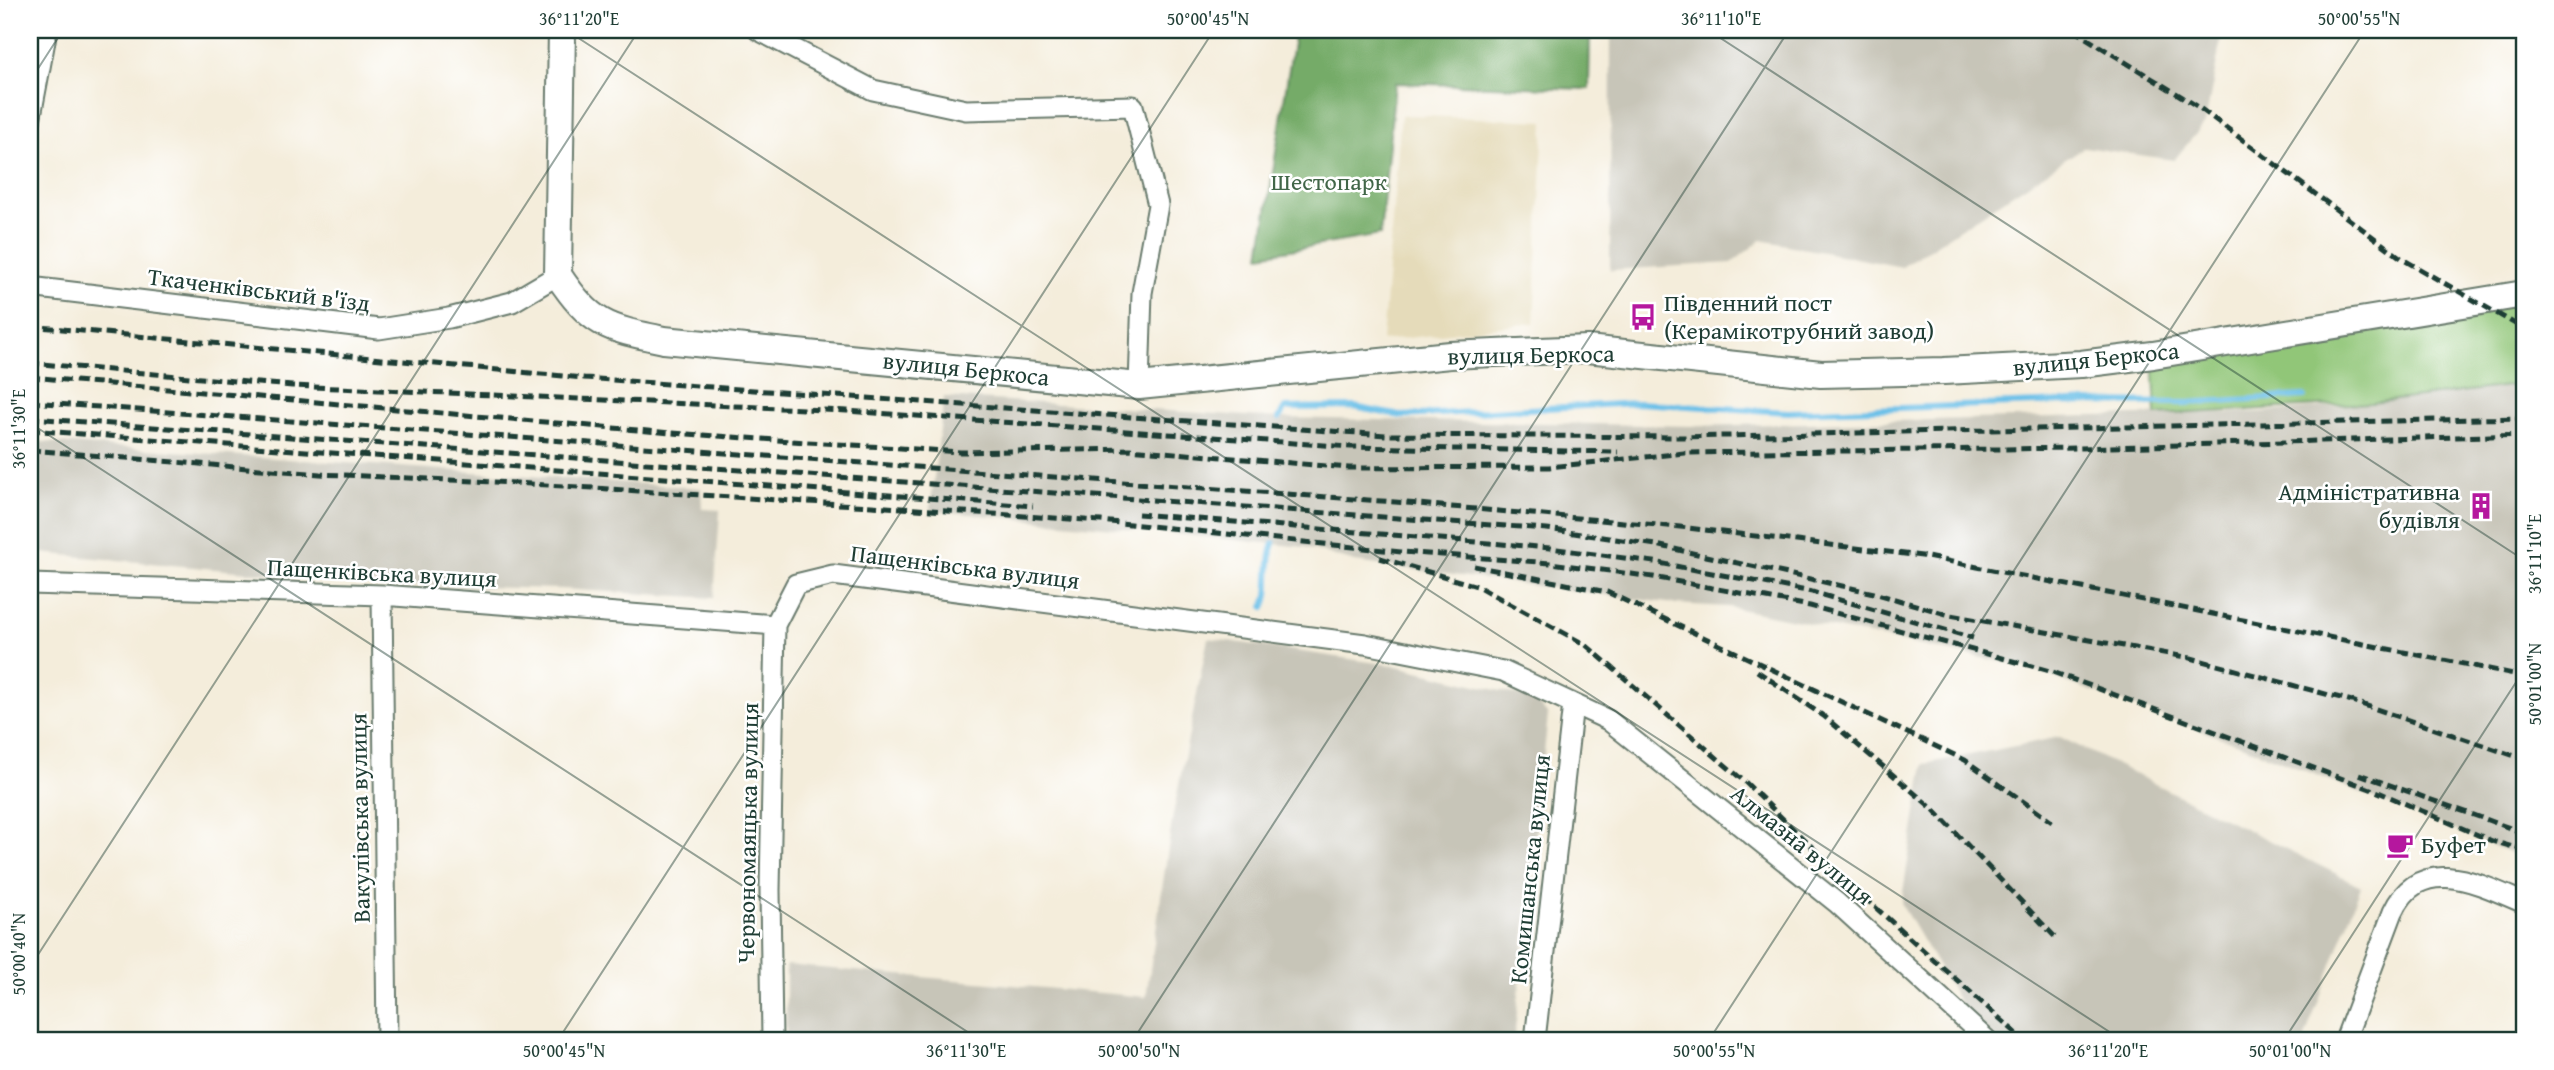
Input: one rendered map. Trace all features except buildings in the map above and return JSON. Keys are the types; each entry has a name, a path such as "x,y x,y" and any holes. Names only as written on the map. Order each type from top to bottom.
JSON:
{"street":[{"path":"30,121 47,30"},
{"path":"558,275 562,30"},
{"path":"758,30 873,90 966,110 1133,106 1158,205 1142,293 1139,386"},
{"name":"Ткаченківський в'їзд","path":"30,287 379,329 449,318 512,302 558,275"},
{"name":"вулиця Беркоса","path":"558,275 574,300 599,323 664,340 1139,386 1450,355 1587,349 1821,374 2081,364 2524,294"},
{"name":"Пащенківська вулиця","path":"30,584 382,595 775,625 796,584 833,575 1420,653 1503,671 1573,704"},
{"name":"Вакулівська вулиця","path":"382,595 387,1040"},
{"name":"Червономаяцька вулиця","path":"772,1040 769,890 775,625"},
{"name":"Комишанська вулиця","path":"1535,1040 1573,704"},
{"name":"Алмазна вулиця","path":"1573,704 1608,720 1837,903 1987,1040"},
{"path":"2345,1040 2393,912 2402,894 2414,883 2427,877 2454,878 2524,903"}],"shaded area":[{"path":"1611,30 2223,30 2205,123 2174,160 2084,147 1902,267 1761,240 1732,263 1610,270"},
{"path":"1401,115 1544,121 1534,323 1382,341"},
{"path":"2524,384 2524,858 2244,746 2022,666 1729,607 1675,604 1355,562 1305,547 930,510 944,397 1279,418 1693,426 2260,412 2344,406"},
{"path":"30,441 701,488 702,509 720,510 714,598 560,589 391,585 30,552"},
{"path":"1208,638 1397,666 1534,699 1548,715 1514,1040 786,1040 786,965 1146,997 1173,815"},
{"path":"2060,737 2361,886 2304,1040 1981,1040 1901,904 1924,764"}],"green space":[{"name":"Шестопарк","path":"1295,30 1590,30 1589,89 1395,83 1380,235 1260,255"},
{"path":"2524,291 2524,384 2371,403 2156,415 2153,355"}],"waterway":[{"path":"1279,418 1285,408 1354,407 1401,416 1638,403 1788,412 2065,402 2185,403 2304,396"},
{"path":"1264,607 1274,543"}],"railway":[{"path":"2073,30 2197,106 2404,260 2524,329"},
{"path":"30,326 584,378 1386,435 1681,437 2524,418"},
{"path":"30,363 292,386 847,411 1351,447 1618,452"},
{"path":"30,377 671,433 960,452 1129,449 1349,468 1549,467 1684,453 2078,448 2524,435"},
{"path":"30,402 1395,502 1680,527 1922,556 2524,676"},
{"path":"30,418 1547,529 1656,545 1874,593 1950,615 2191,658 2352,701 2524,759"},
{"path":"30,430 1033,506"},
{"path":"30,450 320,474 516,483 1101,521 1402,552 1551,563 1653,577 1810,606 2050,671 2376,791 2492,841 2524,850"},
{"path":"1138,514 1550,548 1654,562 1812,592 1973,638"},
{"path":"1380,558 1477,586 1586,645 1745,782 1856,890 2024,1040"},
{"path":"1474,566 1607,592 1965,760 2052,822"},
{"path":"1757,671 1825,717 1933,809 2057,939"},
{"path":"2359,774 2524,833"}],"place":[{"name":"Південний пост (Керамікотрубний завод)","path":"1643,317"},
{"name":"Адміністративна будівля","path":"2481,506"},
{"name":"Буфет","path":"2400,845"}]}
